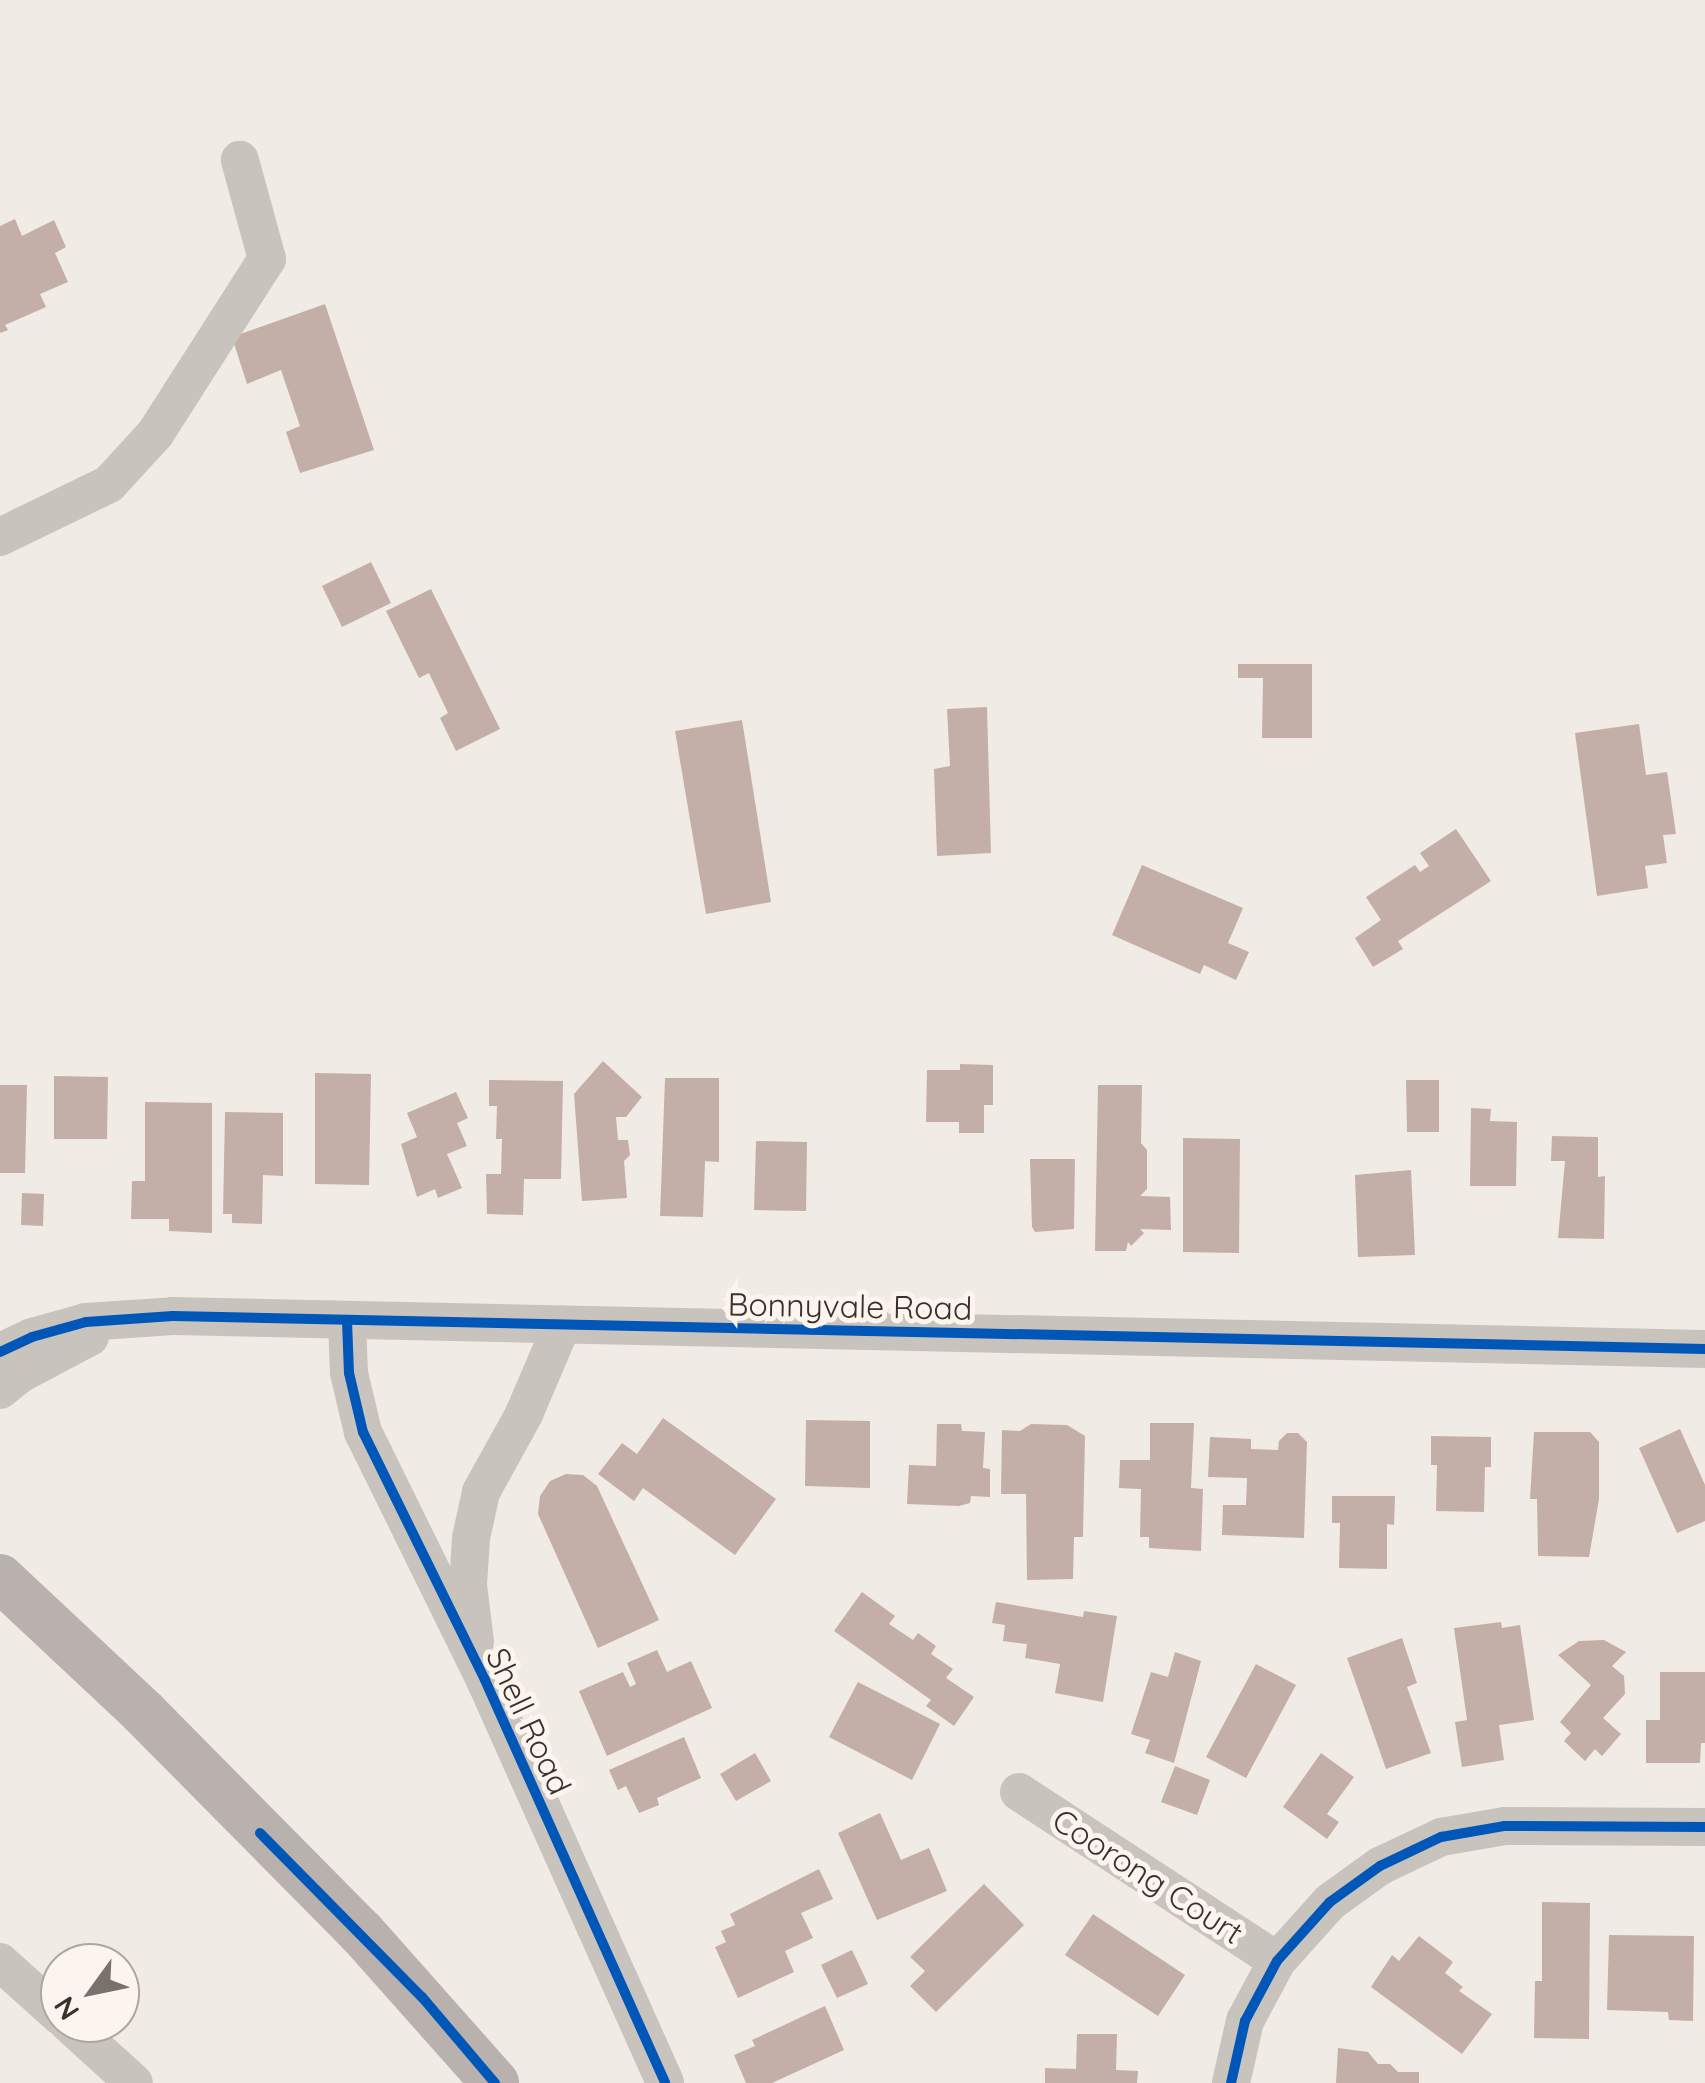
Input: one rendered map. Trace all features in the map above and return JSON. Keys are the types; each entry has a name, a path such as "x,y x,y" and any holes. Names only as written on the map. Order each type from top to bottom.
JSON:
{"main road":[{"path":"0,1578 142,1712 361,1932 495,2083"}],"street":[{"path":"0,537 109,484 155,434 267,259 240,160"},
{"name":"Bonnyvale Road","path":"0,1390 68,1348 133,1317"},
{"name":"Bonnyvale Road","path":"0,1352 32,1336 86,1322 133,1317 1705,1349"},
{"name":"Shell Road","path":"347,1321 349,1373 363,1432 485,1680 665,2083"},
{"name":"Shell Road","path":"485,1680 468,1586 474,1522 481,1492 532,1398 562,1325"},
{"name":"Coorong Court","path":"1019,1792 1277,1961"},
{"path":"1232,2083 1245,2021 1277,1961 1342,1893 1380,1866 1441,1838 1505,1826 1705,1827"},
{"path":"0,1962 40,1998"},
{"path":"90,2043 134,2083"}],"building":[{"path":"15,219 22,236 54,220 66,247 55,253 68,282 40,294 46,307 5,325 8,330 0,333 0,226"},
{"path":"325,304 374,450 300,473 286,432 300,426 281,370 247,384 232,337"},
{"path":"371,562 391,603 342,627 322,586"},
{"path":"431,589 500,729 456,751 440,718 448,713 429,673 419,678 386,611"},
{"path":"1238,664 1312,664 1312,738 1262,738 1263,678 1238,678"},
{"path":"987,707 991,853 937,856 934,769 950,766 947,709"},
{"path":"742,720 771,902 706,914 675,731"},
{"path":"1639,724 1646,775 1667,772 1676,834 1663,835 1667,863 1645,866 1648,888 1597,896 1575,733"},
{"path":"1456,829 1491,881 1398,941 1403,949 1373,967 1355,938 1381,920 1366,897 1415,865 1420,872 1429,866 1420,853"},
{"path":"1142,865 1243,908 1228,943 1249,952 1236,980 1204,965 1200,974 1112,935"},
{"path":"603,1061 642,1097 626,1117 616,1117 618,1140 628,1140 630,1155 624,1161 627,1198 582,1201 574,1094"},
{"path":"960,1064 993,1065 993,1105 984,1105 984,1133 959,1133 959,1122 926,1122 927,1070 960,1070"},
{"path":"315,1073 371,1074 369,1185 315,1184"},
{"path":"54,1076 108,1077 107,1139 54,1139"},
{"path":"665,1078 719,1078 719,1162 705,1161 703,1217 660,1216"},
{"path":"489,1080 563,1081 561,1179 524,1179 523,1215 487,1214 486,1174 501,1174 502,1139 496,1139 497,1106 489,1106"},
{"path":"1406,1080 1439,1080 1439,1132 1407,1132"},
{"path":"0,1085 27,1085 25,1173 0,1173"},
{"path":"1098,1085 1142,1085 1141,1143 1147,1150 1147,1189 1140,1196 1170,1197 1171,1230 1140,1229 1144,1233 1131,1246 1128,1242 1126,1251 1095,1251"},
{"path":"456,1092 468,1118 457,1123 467,1146 447,1154 462,1188 438,1198 435,1189 417,1197 401,1144 417,1137 407,1113"},
{"path":"145,1102 212,1103 212,1233 169,1231 169,1219 131,1219 132,1181 145,1181"},
{"path":"1471,1108 1491,1109 1490,1121 1517,1122 1516,1186 1470,1186"},
{"path":"225,1112 283,1113 283,1176 263,1175 262,1224 232,1223 232,1214 223,1214"},
{"path":"1552,1136 1598,1137 1598,1177 1605,1176 1604,1239 1558,1238 1565,1161 1551,1161"},
{"path":"1183,1138 1240,1139 1239,1253 1183,1252"},
{"path":"756,1141 807,1142 806,1211 754,1210"},
{"path":"1030,1159 1075,1159 1074,1229 1035,1232"},
{"path":"1411,1170 1415,1255 1358,1257 1355,1175"},
{"path":"22,1193 44,1194 43,1226 21,1225"},
{"path":"663,1418 776,1499 735,1555 643,1488 634,1501 598,1474 622,1443 637,1454"},
{"path":"806,1420 870,1421 870,1488 805,1486"},
{"path":"1150,1423 1194,1423 1191,1488 1203,1489 1201,1551 1149,1548 1149,1537 1140,1537 1141,1489 1119,1488 1120,1460 1150,1460"},
{"path":"937,1424 961,1424 962,1431 985,1432 983,1468 990,1469 990,1497 971,1496 970,1503 959,1506 907,1504 909,1465 936,1466"},
{"path":"1031,1424 1067,1425 1085,1436 1083,1537 1074,1537 1073,1579 1027,1580 1026,1494 1001,1494 1002,1430 1020,1431"},
{"path":"1680,1429 1705,1485 1705,1521 1677,1533 1639,1448"},
{"path":"1534,1432 1590,1432 1599,1442 1599,1499 1589,1557 1538,1556 1537,1499 1530,1499"},
{"path":"1287,1433 1298,1433 1307,1442 1304,1538 1222,1535 1223,1505 1246,1505 1247,1478 1208,1477 1210,1437 1251,1439 1251,1449 1278,1450 1279,1441"},
{"path":"1431,1436 1491,1437 1491,1467 1485,1467 1484,1512 1436,1511 1437,1465 1431,1465"},
{"path":"566,1474 583,1475 597,1486 659,1620 598,1648 538,1514 540,1496 550,1481"},
{"path":"1332,1496 1395,1496 1394,1525 1387,1524 1387,1569 1339,1568 1340,1523 1332,1523"},
{"path":"862,1592 895,1616 889,1624 913,1640 918,1633 936,1646 931,1654 953,1669 946,1678 974,1697 954,1726 926,1706 931,1700 834,1631"},
{"path":"996,1602 1083,1617 1084,1611 1117,1616 1103,1702 1055,1693 1060,1664 1025,1658 1027,1644 1003,1641 1005,1625 992,1623"},
{"path":"1501,1622 1502,1628 1520,1625 1534,1720 1499,1725 1504,1760 1462,1767 1455,1722 1467,1720 1454,1628"},
{"path":"1402,1638 1417,1683 1407,1687 1431,1753 1386,1769 1347,1658"},
{"path":"1604,1640 1626,1652 1612,1666 1624,1676 1625,1694 1603,1718 1621,1734 1602,1756 1595,1749 1585,1761 1564,1741 1571,1733 1560,1722 1591,1685 1558,1655 1579,1641"},
{"path":"657,1650 667,1672 691,1661 712,1708 607,1756 579,1691 623,1672 630,1687 636,1684 627,1663"},
{"path":"1175,1652 1201,1661 1174,1763 1145,1753 1150,1740 1131,1734 1151,1672 1168,1677"},
{"path":"1256,1664 1296,1685 1246,1778 1206,1757"},
{"path":"1660,1672 1705,1672 1705,1743 1701,1743 1700,1763 1646,1763 1646,1720 1660,1720"},
{"path":"858,1682 940,1724 912,1780 829,1737"},
{"path":"684,1737 701,1778 657,1798 659,1805 639,1813 626,1786 618,1790 609,1770"},
{"path":"755,1753 771,1781 736,1801 720,1774"},
{"path":"1321,1753 1354,1777 1327,1814 1339,1822 1327,1839 1283,1807"},
{"path":"1175,1766 1210,1780 1197,1815 1161,1802"},
{"path":"880,1813 901,1860 929,1848 947,1891 877,1920 838,1833"},
{"path":"819,1869 833,1899 801,1913 813,1938 785,1951 794,1972 738,1998 715,1947 726,1942 721,1931 735,1925 730,1914"},
{"path":"984,1884 1024,1925 936,2012 910,1986 925,1971 910,1957"},
{"path":"1542,1902 1590,1903 1589,2039 1534,2038 1535,1981 1542,1981"},
{"path":"1093,1914 1185,1975 1158,2016 1065,1955"},
{"path":"1609,1935 1694,1936 1693,2021 1669,2020 1668,2012 1607,2010"},
{"path":"1419,1936 1453,1962 1445,1973 1463,1987 1459,1991 1492,2014 1462,2054 1371,1987 1392,1955 1399,1961"},
{"path":"852,1950 868,1984 837,1998 821,1965"},
{"path":"825,2006 844,2050 772,2083 746,2083 734,2055 755,2046 752,2040"},
{"path":"1077,2034 1117,2034 1116,2070 1138,2071 1137,2083 1045,2083 1045,2068 1076,2069"},
{"path":"1338,2048 1368,2052 1378,2064 1390,2064 1398,2072 1419,2072 1419,2083 1336,2083"}],"cycle path":[{"path":"0,1352 32,1337 86,1322 173,1316 1705,1349"},
{"path":"347,1321 349,1373 363,1432 485,1680 665,2083"},
{"path":"1231,2083 1245,2021 1277,1961 1330,1902 1380,1866 1441,1837 1505,1826 1705,1827"},
{"path":"260,1833 422,1997 495,2083"}]}
